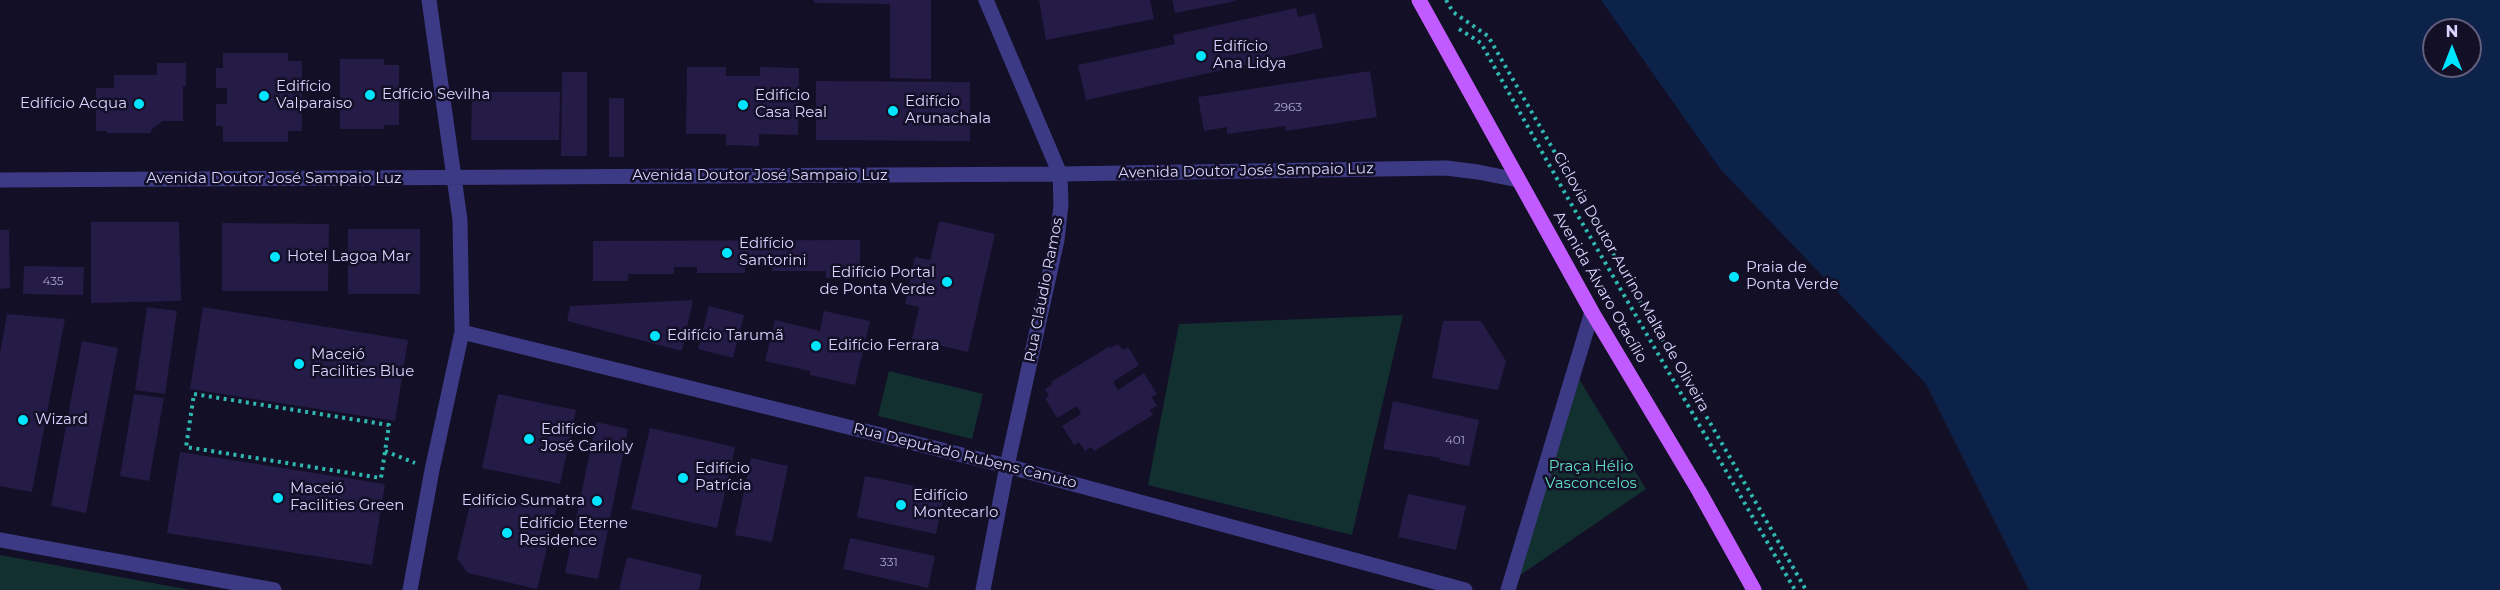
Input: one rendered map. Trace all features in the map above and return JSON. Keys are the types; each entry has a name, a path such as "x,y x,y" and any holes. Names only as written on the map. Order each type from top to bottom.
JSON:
{"main road":[{"name":"Avenida Álvaro Otacílio","path":"1419,0 1592,312 1699,491 1754,590"}],"street":[{"path":"410,590 432,470 462,332 460,220 429,0"},
{"name":"Rua Cláudio Ramos","path":"983,590 1007,466 1057,240 1061,206 1060,174 986,0"},
{"name":"Avenida Doutor José Sampaio Luz","path":"0,180 1060,174 1446,168 1478,171 1518,180"},
{"path":"1508,590 1592,312"},
{"name":"Rua Deputado Rubens Canuto","path":"462,332 1007,466 1465,590"},
{"path":"0,540 274,590"}],"path":[{"path":"1446,0 1453,12 1488,36 1806,590"},
{"name":"Ciclovia Doutor Aurino Malta de Oliveira","path":"1451,24 1481,44 1576,213 1795,590"},
{"path":"194,394 389,425 385,451 381,478 186,447 194,394"},
{"path":"385,451 432,470"}],"green space":[{"path":"1403,315 1352,535 1148,485 1179,324"},
{"path":"889,371 983,394 972,439 878,416"},
{"name":"Praça Hélio Vasconcelos","path":"1579,379 1646,489 1516,578"},
{"path":"0,555 191,590 0,590"}],"water":[{"path":"1601,0 2500,0 2500,590 2029,590 1926,384 1721,170"}],"building":[{"path":"814,0 931,0 931,79 890,78 890,4 814,3"},
{"path":"1039,0 1150,0 1154,19 1046,40"},
{"path":"1172,0 1235,0 1236,1 1175,13"},
{"name":"Edifício Ana Lidya","path":"1296,8 1298,17 1315,13 1323,48 1086,100 1078,65 1175,44 1173,35"},
{"name":"Edifício Valparaiso","path":"223,53 288,53 288,61 302,61 302,131 288,131 288,142 223,142 223,126 216,126 216,104 227,104 227,88 216,88 216,68 223,68"},
{"name":"Edfício Sevilha","path":"340,59 384,59 384,65 399,65 399,125 384,125 384,129 340,129"},
{"name":"Edifício Acqua","path":"157,63 186,63 186,86 183,86 183,121 163,121 151,130 151,133 96,131 96,88 114,88 114,75 157,75"},
{"name":"Edifício Casa Real","path":"687,67 726,67 726,76 760,76 760,67 799,68 798,135 759,134 759,146 726,145 726,134 686,134"},
{"path":"1370,71 1377,117 1286,131 1285,126 1227,134 1227,127 1204,131 1198,97"},
{"path":"562,72 587,72 587,156 561,156"},
{"name":"Edifício Arunachala","path":"816,81 970,82 970,141 816,140"},
{"path":"472,92 560,92 559,140 471,140"},
{"path":"609,98 624,98 624,157 609,157"},
{"name":"Edifício Portal de Ponta Verde","path":"939,221 995,234 968,352 912,339 919,307 905,304 915,257 930,260"},
{"path":"91,222 179,222 181,301 91,303"},
{"name":"Hotel Lagoa Mar","path":"222,223 329,224 328,291 222,291"},
{"path":"348,229 420,229 420,294 348,294"},
{"path":"0,230 9,230 10,288 0,289"},
{"name":"Edifício Santorini","path":"860,240 860,278 826,278 826,271 772,271 772,265 745,265 745,273 697,273 697,267 674,267 674,274 628,274 628,281 593,281 593,241"},
{"path":"24,266 84,267 83,295 23,294"},
{"name":"Edifício Tarumã","path":"693,300 682,351 567,321 570,306"},
{"path":"709,306 744,315 733,358 698,349"},
{"path":"147,307 177,311 165,394 135,390"},
{"name":"Maceió Facilities Blue","path":"203,307 408,340 395,421 190,389"},
{"name":"Edifício Ferrara","path":"824,311 870,321 855,385 810,375 810,371 765,361 775,320 820,331"},
{"name":"Wizard","path":"7,314 65,319 32,492 0,486 0,353"},
{"path":"1443,321 1481,321 1506,361 1498,390 1432,378"},
{"path":"82,341 118,348 86,513 51,506"},
{"path":"1118,344 1123,350 1128,347 1139,365 1113,382 1118,390 1144,373 1157,394 1152,397 1157,406 1150,410 1153,415 1094,451 1091,447 1085,451 1079,442 1074,445 1062,426 1081,414 1077,406 1057,418 1045,398 1049,396 1045,389 1052,385 1051,382 1110,346 1111,348"},
{"path":"134,394 164,398 149,481 120,476"},
{"name":"Edifício José Cariloly","path":"498,394 576,410 560,484 482,468"},
{"path":"1393,401 1479,420 1469,466 1439,460 1440,458 1383,449"},
{"name":"Edifício Sumatra","path":"596,422 628,429 598,579 565,573"},
{"name":"Edifício Patrícia","path":"650,428 735,447 717,528 631,509"},
{"name":"Maceió Facilities Green","path":"180,452 385,484 372,565 167,533"},
{"path":"751,458 788,466 772,542 735,535"},
{"name":"Edifício Montecarlo","path":"865,476 945,492 936,534 857,517"},
{"name":"Edifício Eterne Residence","path":"493,492 557,507 537,589 468,573 457,559 472,496"},
{"path":"1408,494 1466,506 1456,550 1398,537"},
{"path":"850,538 935,556 928,588 843,569"},
{"path":"627,557 702,575 699,590 619,590"}],"place":[{"name":"Edifício Ana Lidya","path":"1201,56"},
{"name":"Edfício Sevilha","path":"370,95"},
{"name":"Edifício Valparaiso","path":"264,96"},
{"name":"Edifício Acqua","path":"139,104"},
{"name":"Edifício Casa Real","path":"743,105"},
{"name":"Edifício Arunachala","path":"893,111"},
{"name":"Edifício Santorini","path":"727,253"},
{"name":"Hotel Lagoa Mar","path":"275,257"},
{"name":"Praia de Ponta Verde","path":"1734,277"},
{"name":"Edifício Portal de Ponta Verde","path":"947,282"},
{"name":"Edifício Tarumã","path":"655,336"},
{"name":"Edifício Ferrara","path":"816,346"},
{"name":"Maceió Facilities Blue","path":"299,364"},
{"name":"Wizard","path":"23,420"},
{"name":"Edifício José Cariloly","path":"529,439"},
{"name":"Edifício Patrícia","path":"683,478"},
{"name":"Maceió Facilities Green","path":"278,498"},
{"name":"Edifício Sumatra","path":"597,501"},
{"name":"Edifício Montecarlo","path":"901,505"},
{"name":"Edifício Eterne Residence","path":"507,533"}]}
